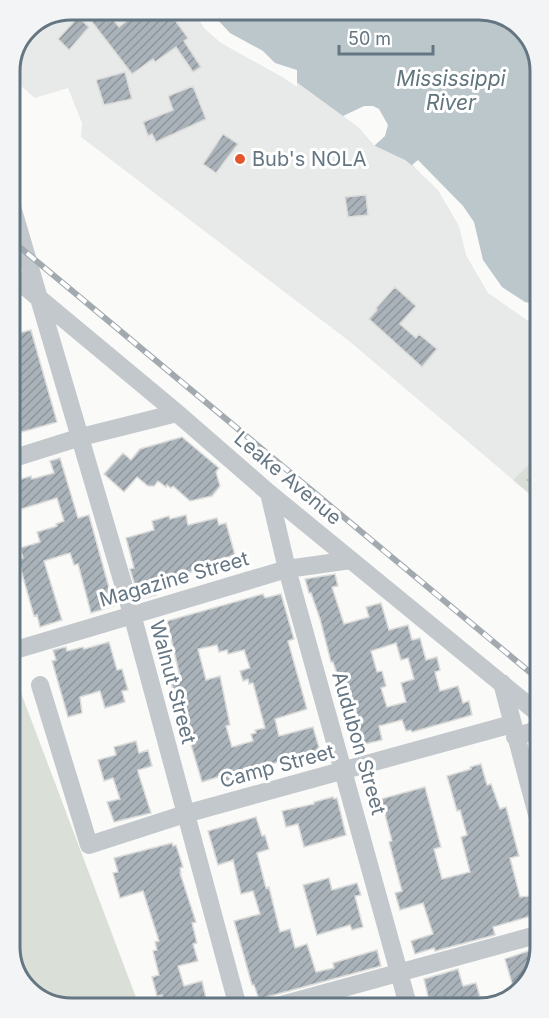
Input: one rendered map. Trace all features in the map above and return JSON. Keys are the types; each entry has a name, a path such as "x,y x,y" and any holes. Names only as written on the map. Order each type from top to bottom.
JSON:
{"street":[{"name":"Walnut Street","path":"20,234 132,614 236,998"},
{"name":"Leake Avenue","path":"20,283 177,413 269,494 530,706"},
{"path":"20,456 81,437 177,413"},
{"name":"Audubon Street","path":"269,494 287,569 406,998"},
{"name":"Magazine Street","path":"20,649 287,569 351,560"},
{"path":"502,683 530,789"},
{"name":"Camp Street","path":"40,685 89,845 185,814 344,771 514,730 530,729"},
{"path":"306,998 530,937"}],"shaded area":[{"path":"61,20 211,20 360,129 373,145 405,160 440,188 530,314 530,494 349,341 81,137 82,123 68,88 35,98 20,85 20,61 23,51 34,34 51,23"}],"green space":[{"path":"530,464 530,494 513,480"},
{"path":"20,690 136,998 61,998 39,988 23,967 20,957"}],"water":[{"name":"Mississippi River","path":"211,20 488,20 510,30 519,39 526,51 530,70 530,319 491,293 462,225 440,188 405,160 373,145 360,129"}],"pier":[{"path":"199,20 218,20 230,33 263,51 275,63 297,70 297,87 221,43 204,28"},
{"path":"364,106 379,109 388,125 385,136 374,146 360,129 343,116"},
{"path":"418,160 463,206 474,222 483,260 502,287 530,303 530,322 488,293 466,255 459,226 438,190 412,165"}],"building":[{"path":"75,20 81,20 89,27 69,50 58,39"},
{"path":"91,20 114,20 119,27 128,20 175,20 188,38 184,41 201,67 193,72 176,47 155,62 153,59 132,74"},
{"path":"125,72 132,99 104,105 96,80"},
{"path":"193,86 206,119 156,142 152,134 148,136 143,122 173,110 168,96"},
{"path":"223,134 238,144 216,173 203,164"},
{"path":"366,195 368,215 348,217 345,197"},
{"path":"395,287 416,306 400,324 416,338 419,334 437,349 422,367 369,319"},
{"path":"31,330 57,422 20,432 20,333"},
{"path":"182,437 219,468 216,472 220,486 212,496 190,501 173,486 171,488 167,485 166,487 158,481 154,486 148,486 137,477 124,492 104,474 123,453 131,460 140,449"},
{"path":"60,458 78,518 89,515 114,606 91,613 78,564 74,565 70,553 44,561 62,620 40,627 37,615 34,616 20,566 20,559 23,558 20,548 40,542 37,532 57,526 56,524 64,521 57,498 20,509 20,479 54,473 50,461"},
{"path":"186,515 188,525 217,518 219,525 226,523 235,555 200,565 201,569 180,575 182,583 154,591 156,595 139,599 130,569 134,568 126,538 154,530 152,521 169,516 170,519"},
{"path":"335,574 338,586 332,587 344,624 369,617 366,607 381,603 389,630 408,625 412,640 420,638 426,660 437,657 440,670 435,672 440,691 458,686 463,703 469,701 472,715 412,732 411,730 406,731 402,720 379,726 382,740 352,747 350,736 354,733 350,717 354,716 349,697 345,698 333,662 331,662 320,619 305,579","holes":["396,643 401,660 408,658 414,679 401,683 406,702 387,707 381,688 386,686 382,671 377,672 371,651"]},
{"path":"263,594 265,598 281,594 294,639 288,641 307,709 275,719 279,736 313,727 320,751 238,773 239,777 220,783 218,777 202,782 170,679 180,677 167,621","holes":["217,645 219,652 227,650 228,654 244,650 250,668 240,671 243,681 248,679 249,684 253,683 265,728 255,730 256,733 251,734 253,741 232,747 226,726 230,725 220,676 206,680 198,649"]},
{"path":"109,642 117,670 122,669 128,690 122,691 125,702 105,708 100,691 80,697 82,713 68,717 52,661 56,660 53,650 66,647 67,651 83,647 84,649"},
{"path":"136,741 139,753 148,750 152,766 138,770 151,813 114,822 107,802 120,799 113,778 104,781 98,760 116,755 114,747"},
{"path":"481,764 487,785 491,784 500,809 506,807 519,856 510,858 520,897 530,896 530,916 493,927 495,935 415,954 411,941 433,934 423,903 400,910 395,893 402,891 381,799 425,787 441,847 434,849 442,879 470,872 461,837 467,835 447,776 471,769 470,767"},
{"path":"333,797 337,798 346,835 304,847 298,824 286,827 282,811"},
{"path":"256,817 269,849 257,853 266,888 269,887 280,932 290,929 295,948 307,944 316,972 334,968 333,963 377,950 381,966 259,998 252,985 234,921 260,914 253,891 241,894 233,860 218,865 208,831"},
{"path":"172,843 173,846 176,845 183,867 180,868 180,873 196,922 192,923 197,943 193,944 198,961 178,966 184,986 202,981 206,998 157,996 152,977 159,975 153,951 157,950 155,942 159,941 143,891 120,898 113,873 118,872 114,858"},
{"path":"329,878 332,890 357,883 361,895 355,896 363,927 352,930 350,925 317,935 303,885"},
{"path":"530,951 526,967 513,985 505,959"},
{"path":"458,969 463,986 476,983 480,997 428,998 424,979"}],"railway":[{"path":"20,247 530,672"}],"place":[{"name":"Bub's NOLA","path":"240,159"}]}
